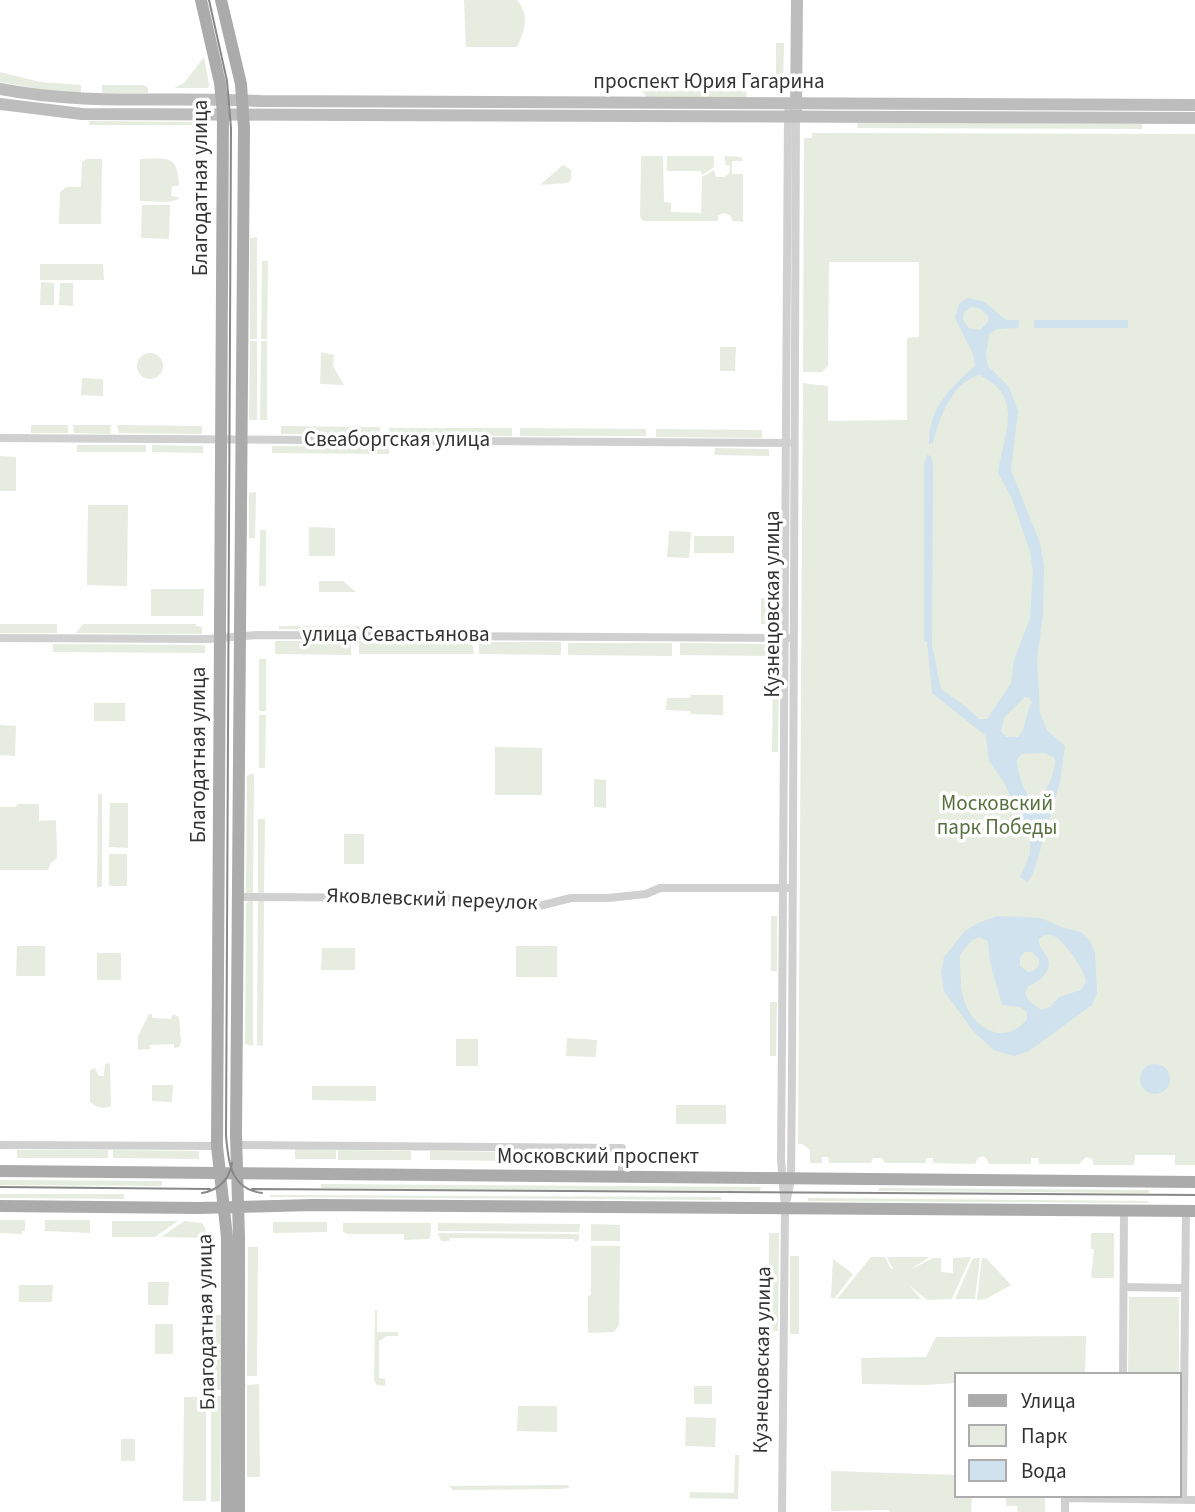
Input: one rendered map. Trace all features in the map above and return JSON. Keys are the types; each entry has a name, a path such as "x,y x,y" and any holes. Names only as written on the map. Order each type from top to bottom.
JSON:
{"main road":[{"name":"Благодатная улица","path":"201,0 223,114 216,1146 218,1172 231,1206 239,1512"},
{"name":"Благодатная улица","path":"221,0 244,115 237,1173 231,1206 227,1512"},
{"name":"Кузнецовская улица","path":"789,0 792,110"},
{"name":"Кузнецовская улица","path":"792,110 797,0"},
{"name":"проспект Юрия Гагарина","path":"0,89 70,99 222,99 1195,118"},
{"name":"проспект Юрия Гагарина","path":"0,104 68,113 244,115 1195,105"},
{"path":"219,805 238,805"},
{"name":"Московский проспект","path":"0,1171 1195,1182"},
{"path":"0,1206 1190,1211"}],"street":[{"name":"Кузнецовская улица","path":"782,1512 792,110"},
{"name":"Свеаборгская улица","path":"0,438 790,443"},
{"name":"улица Севастьянова","path":"0,638 788,638"},
{"name":"Яковлевский переулок","path":"238,897 466,898 500,906 539,906 571,898 646,894 660,888 787,888"},
{"path":"0,1145 216,1146"},
{"path":"236,1145 622,1148 622,1178"},
{"path":"1123,1372 1124,1210"},
{"path":"1183,1500 1185,1288 1190,1211"},
{"path":"1124,1287 1185,1288"},
{"path":"1065,1512 1065,1499 1195,1500"}],"green space":[{"path":"464,0 517,0 524,12 525,23 517,47 466,47"},
{"path":"776,43 784,43 783,86 776,86"},
{"path":"204,57 208,88 174,88 184,83"},
{"path":"0,72 40,82 81,85 81,93 0,82"},
{"path":"102,85 144,85 148,88 148,93 102,93"},
{"path":"642,91 746,91 747,98 647,97"},
{"path":"89,121 200,122 201,125 89,125"},
{"path":"857,122 1142,124 1142,129 858,128"},
{"name":"Московский парк Победы","path":"812,133 1195,134 1195,1165 1175,1165 1175,1155 1135,1155 1134,1165 1094,1165 1092,1159 1086,1157 1079,1164 1039,1164 1038,1158 1031,1158 1031,1164 989,1164 983,1156 978,1158 975,1164 933,1163 933,1158 926,1158 926,1163 885,1163 882,1158 873,1158 871,1163 829,1163 828,1157 822,1157 822,1163 810,1163 810,1150 798,1144 803,383 828,386 828,421 907,420 907,338 919,337 919,262 829,262 828,366 822,372 803,372 804,138 812,138"},
{"path":"641,156 663,156 664,202 671,203 671,212 701,213 702,177 714,170 716,177 724,177 729,174 730,166 726,165 724,156 741,157 743,161 732,161 732,174 743,174 743,222 733,221 730,215 723,213 718,216 718,221 643,221 640,217"},
{"path":"667,156 714,156 714,167 702,175 701,171 667,171"},
{"path":"86,159 102,159 101,224 59,224 60,192 66,187 81,187 82,162"},
{"path":"140,159 164,159 173,163 179,186 172,186 171,196 179,199 168,202 140,201"},
{"path":"563,165 571,170 568,183 540,185"},
{"path":"142,205 170,205 169,239 141,238"},
{"path":"257,237 257,339 250,339 250,238"},
{"path":"262,261 268,261 267,339 261,339"},
{"path":"40,264 103,264 104,280 40,280"},
{"path":"41,282 54,283 54,305 40,305"},
{"path":"60,283 73,283 73,306 59,305"},
{"path":"250,341 257,341 257,420 249,420"},
{"path":"261,341 267,341 267,420 260,420"},
{"path":"720,347 736,347 735,371 720,371"},
{"path":"321,352 334,355 333,366 344,385 320,384"},
{"path":"150,353 159,357 163,366 159,375 150,379 141,375 137,366 141,357"},
{"path":"82,378 103,379 103,396 81,395"},
{"path":"31,425 68,425 68,433 31,433"},
{"path":"73,425 111,425 110,434 74,433"},
{"path":"117,425 202,426 202,434 119,433"},
{"path":"281,426 380,427 380,435 281,434"},
{"path":"389,428 512,428 512,436 389,435"},
{"path":"520,428 646,429 646,436 520,436"},
{"path":"656,429 762,430 762,438 656,437"},
{"path":"77,445 146,445 146,452 77,452"},
{"path":"152,445 203,446 203,453 152,452"},
{"path":"272,446 389,447 389,454 272,453"},
{"path":"715,448 769,449 769,456 714,455"},
{"path":"0,456 16,457 16,491 0,491"},
{"path":"256,492 255,538 249,538 249,493"},
{"path":"88,505 128,505 127,586 87,585"},
{"path":"309,527 335,528 335,556 309,556"},
{"path":"260,530 266,530 266,586 259,586"},
{"path":"669,531 691,532 689,558 667,557"},
{"path":"694,536 734,536 734,553 694,553"},
{"path":"319,581 343,581 356,592 319,592"},
{"path":"151,589 204,589 203,616 151,616"},
{"path":"774,597 774,622 761,624 761,598"},
{"path":"0,624 57,624 57,633 0,633"},
{"path":"83,624 196,624 202,627 202,634 76,633"},
{"path":"279,626 389,626 389,630 279,629"},
{"path":"275,641 351,641 351,655 275,654"},
{"path":"359,641 472,642 474,654 359,654"},
{"path":"482,642 561,642 561,655 479,654 479,645"},
{"path":"568,643 672,643 672,656 568,655"},
{"path":"680,643 768,644 768,656 680,655"},
{"path":"53,644 205,645 205,653 53,652"},
{"path":"259,659 266,659 266,711 259,711"},
{"path":"773,662 779,662 778,752 772,752"},
{"path":"691,695 723,695 723,715 666,710 667,698 690,698"},
{"path":"94,703 125,703 125,721 94,721"},
{"path":"259,715 266,715 265,768 259,768"},
{"path":"0,725 16,726 15,756 0,755"},
{"path":"495,747 542,748 542,795 495,795"},
{"path":"254,774 253,894 246,893 247,776"},
{"path":"594,779 606,780 606,808 594,807"},
{"path":"98,794 102,794 102,887 97,887"},
{"path":"110,803 128,803 128,848 109,847"},
{"path":"17,804 39,804 39,821 56,820 57,858 48,870 0,870 0,807 16,807"},
{"path":"258,819 265,819 264,894 258,894"},
{"path":"344,834 364,834 364,864 344,864"},
{"path":"109,854 127,854 127,886 109,886"},
{"path":"253,901 253,1046 245,1044 246,903"},
{"path":"258,901 264,901 263,1046 257,1045"},
{"path":"771,916 777,916 777,971 771,971"},
{"path":"17,946 45,946 45,976 16,976"},
{"path":"516,946 557,946 557,977 516,977"},
{"path":"322,948 355,948 355,970 321,970"},
{"path":"97,953 121,953 121,980 97,980"},
{"path":"770,1002 777,1002 776,1056 770,1056"},
{"path":"149,1014 152,1014 152,1018 171,1019 173,1014 179,1017 179,1047 174,1048 174,1044 150,1045 150,1049 138,1050 138,1036"},
{"path":"567,1038 597,1040 596,1057 566,1056"},
{"path":"456,1039 478,1039 478,1066 456,1066"},
{"path":"110,1063 111,1106 97,1107 90,1102 90,1070 95,1068 99,1076 104,1076 105,1064"},
{"path":"152,1085 173,1085 172,1102 152,1101"},
{"path":"312,1086 376,1086 376,1101 312,1100"},
{"path":"676,1105 726,1105 726,1124 676,1124"},
{"path":"295,1149 336,1150 336,1159 295,1159"},
{"path":"17,1150 108,1150 108,1158 17,1158"},
{"path":"113,1150 199,1151 199,1159 113,1158"},
{"path":"338,1150 411,1151 411,1160 338,1160"},
{"path":"430,1151 519,1152 519,1161 430,1160"},
{"path":"525,1152 563,1152 564,1161 525,1161"},
{"path":"567,1152 609,1152 609,1161 567,1161"},
{"path":"0,1180 162,1181 162,1186 0,1185"},
{"path":"321,1184 761,1187 760,1191 321,1188"},
{"path":"879,1188 1149,1190 1149,1193 879,1191"},
{"path":"0,1194 124,1194 124,1199 0,1198"},
{"path":"270,1197 721,1197 721,1200"},
{"path":"808,1198 1148,1201 1148,1203 808,1201"},
{"path":"0,1220 25,1220 25,1231 22,1231 22,1234 0,1233"},
{"path":"45,1220 90,1220 90,1233 45,1231"},
{"path":"112,1221 178,1221 155,1237 112,1237"},
{"path":"184,1221 202,1223 207,1238 161,1237"},
{"path":"273,1222 327,1222 327,1232 273,1233"},
{"path":"343,1223 431,1223 430,1239 404,1240 404,1234 348,1234 343,1232"},
{"path":"438,1223 580,1224 579,1232 438,1231"},
{"path":"591,1224 620,1225 620,1241 591,1241"},
{"path":"438,1233 579,1234 579,1240 450,1238 449,1241 441,1241"},
{"path":"769,1233 779,1233 778,1331 768,1330"},
{"path":"1091,1233 1114,1233 1114,1278 1091,1278 1094,1249 1091,1249"},
{"path":"591,1246 620,1246 619,1325 614,1332 588,1333"},
{"path":"248,1247 258,1247 257,1376 247,1376"},
{"path":"790,1256 799,1256 799,1334 790,1334"},
{"path":"871,1257 885,1257 893,1269 887,1257 929,1257 910,1270 933,1258 941,1258 941,1272 953,1273 953,1258 971,1257 952,1299 927,1300 909,1285 921,1299 837,1299"},
{"path":"973,1258 980,1258 975,1299 955,1299"},
{"path":"982,1258 986,1258 1011,1285 986,1299 977,1300"},
{"path":"833,1259 853,1274 834,1299 831,1297"},
{"path":"148,1282 169,1282 168,1305 148,1305"},
{"path":"19,1285 53,1285 52,1302 19,1302"},
{"path":"1129,1297 1179,1297 1179,1372 1128,1372"},
{"path":"375,1310 377,1332 398,1332 398,1336 387,1336 379,1341 379,1378 385,1379 385,1386 377,1385 374,1381"},
{"path":"212,1315 221,1315 221,1390 211,1390"},
{"path":"155,1324 173,1324 173,1354 155,1354"},
{"path":"1086,1336 1085,1372 954,1372 954,1383 862,1384 861,1358 926,1357 936,1337"},
{"path":"259,1384 260,1477 247,1477 247,1385"},
{"path":"694,1386 712,1386 712,1404 694,1404"},
{"path":"211,1396 221,1396 220,1501 211,1502"},
{"path":"184,1397 206,1397 206,1501 183,1501"},
{"path":"518,1406 557,1406 557,1432 517,1431"},
{"path":"686,1417 716,1418 715,1447 685,1446"},
{"path":"121,1439 135,1439 135,1461 121,1461"},
{"path":"735,1455 739,1455 738,1499 690,1498 690,1492 734,1493"},
{"path":"831,1471 954,1475 954,1498 972,1498 971,1512 831,1511"},
{"path":"568,1485 569,1488 561,1489 453,1490 449,1486"},
{"path":"1006,1498 1045,1498 1045,1512 1018,1512 1017,1506 1006,1506"}],"water":[{"path":"967,298 983,301 1006,320 1019,320 1018,328 997,329 989,334 986,355 988,366 1009,387 1018,411 1011,470 1040,543 1044,565 1043,615 1037,659 1040,713 1047,730 1065,746 1060,782 1034,871 1028,882 1020,877 1030,854 1030,841 1005,784 989,761 986,736 932,693 927,642 924,641 924,465 927,455 931,456 933,465 932,645 941,689 979,719 987,719 1011,683 1014,660 1030,618 1033,572 1030,552 1012,499 998,473 1008,418 1007,405 1002,394 994,384 979,375 961,385 948,403 933,443 929,444 937,409 949,391 975,366 973,354 955,318 959,304","holes":["971,307 979,308 988,316 988,322 980,330 969,328 963,320 964,312","1025,697 1032,702 1018,737 1006,737 1001,731 1004,718","1045,753 1055,758 1050,783 1035,802 1021,782 1017,759 1022,754"]},
{"path":"1034,320 1128,320 1128,328 1034,328"},
{"path":"997,916 1041,918 1081,932 1090,941 1095,953 1097,993 1092,1005 1029,1051 1014,1056 994,1050 973,1031 944,991 941,972 944,957 965,931","holes":["1047,935 1060,940 1079,965 1086,982 1081,990 1059,997 1050,1007 1041,1010 1028,1000 1025,993 1028,986 1045,974 1049,965 1039,939","979,937 988,941 990,962 1002,1005 1020,1007 1027,1012 1027,1019 1009,1032 991,1031 982,1026 968,1010 961,983 960,955 972,940","1025,952 1032,952 1039,959 1038,967 1033,971 1028,972 1020,966 1020,957"]},
{"path":"1155,1064 1166,1068 1170,1079 1166,1090 1155,1094 1144,1090 1140,1079 1144,1068"}],"tram line":[{"path":"209,0 227,81 231,128 226,1135 230,1164 237,1180 243,1186 262,1193"},
{"path":"202,1193 222,1183 232,1163"},
{"path":"0,1187 210,1189"},
{"path":"252,1189 1195,1195"}]}
